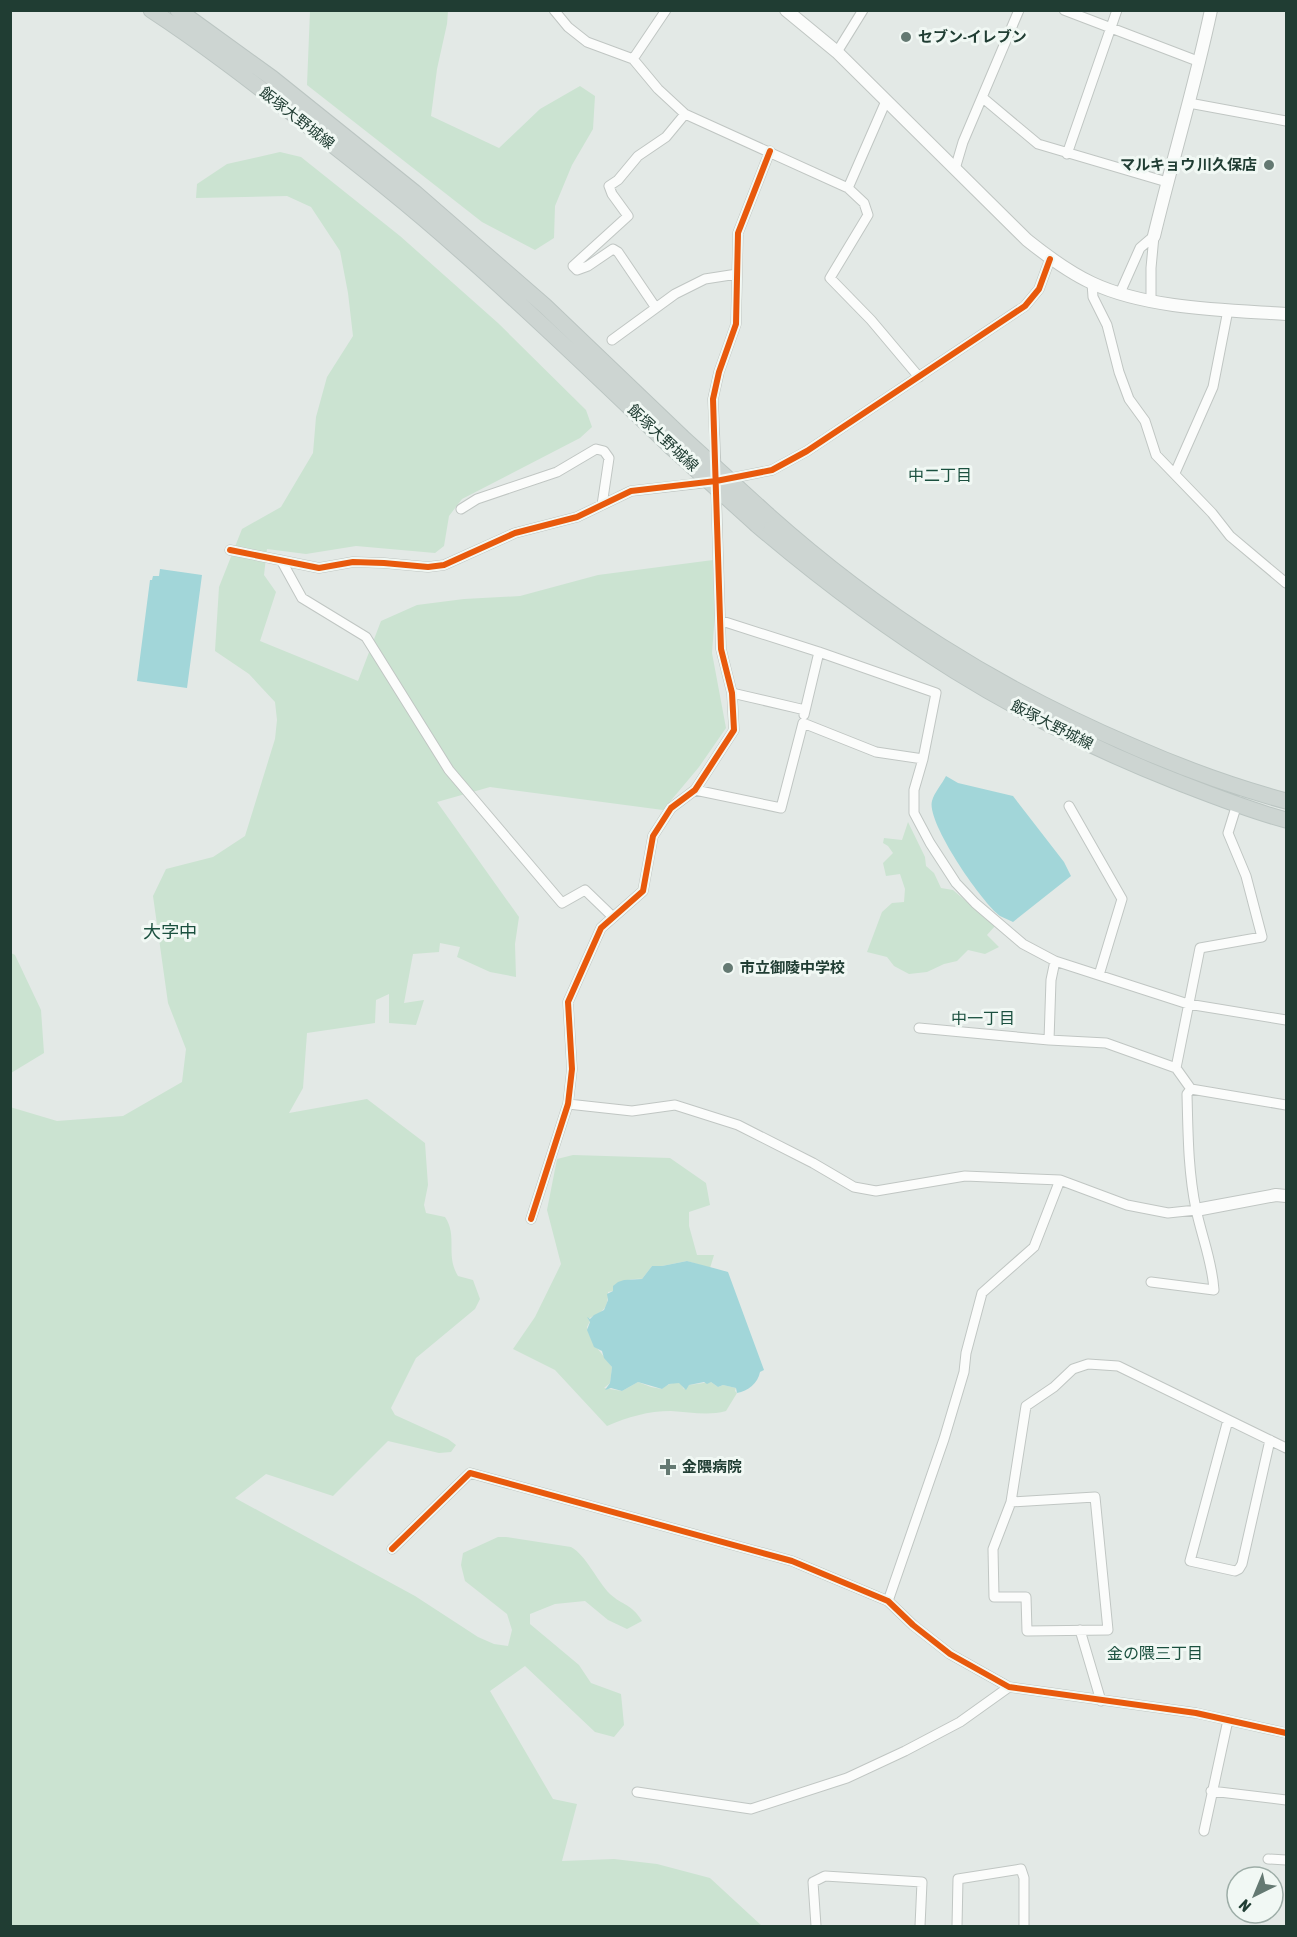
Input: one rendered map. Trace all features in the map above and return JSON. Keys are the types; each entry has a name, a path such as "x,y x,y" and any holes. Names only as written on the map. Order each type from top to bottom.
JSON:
{"main road":[{"name":"飯塚大野城線","path":"151,10 187,34 345,154 460,250 763,520 810,571 862,610 987,692 1072,737 1238,804 1287,820"},
{"name":"飯塚大野城線","path":"178,10 272,78 414,192 545,306 676,441"},
{"name":"飯塚大野城線","path":"763,520 870,599 938,645 1007,687 1079,724 1161,759 1252,792 1287,801"}],"street":[{"path":"554,10 568,27 587,42 633,59 658,89 686,114 848,188 864,203 868,215 830,278 871,320 919,377"},
{"path":"633,59 666,10"},
{"path":"786,10 837,52 1027,240 1050,259 1092,283 1151,302 1287,314"},
{"path":"837,52 863,10"},
{"path":"955,169 963,142 1019,10"},
{"path":"1064,10 1110,30 1200,62"},
{"path":"1067,153 1117,10"},
{"path":"1151,302 1154,236 1200,62 1211,10"},
{"path":"983,98 1038,144 1167,182"},
{"path":"848,188 886,101"},
{"path":"1189,103 1287,122"},
{"path":"656,308 618,252 613,249 588,266 577,270 573,266 628,216 609,186 618,180 638,156 666,137 686,114"},
{"path":"531,1219 568,1104 572,1069 568,1002 601,928 644,891 653,837 671,808 695,790 734,730 732,693 721,649 722,621 713,399 719,372 736,324 738,233 770,151"},
{"path":"1120,293 1140,248 1154,236"},
{"path":"230,550 319,567 352,562 428,567 444,565 515,533 577,517 631,491 716,481 772,470 807,451 1025,306 1039,289 1050,259"},
{"path":"612,340 675,294 705,279 737,274"},
{"path":"1092,283 1093,297 1107,325 1119,372 1129,399 1145,421 1156,455 1212,513 1230,536 1287,583"},
{"path":"1175,473 1213,387 1228,310"},
{"path":"461,509 477,499 557,472 596,449 604,451 609,458 602,506"},
{"path":"281,560 302,598 366,637 449,770 562,903 585,890 613,917"},
{"path":"722,621 936,693 923,759 914,790 914,813 956,883 975,903 1016,938 1055,961 1188,1004 1287,1020"},
{"path":"695,790 782,808 819,652"},
{"path":"732,693 805,710"},
{"path":"803,723 876,752 923,759"},
{"path":"1176,1068 1200,948 1262,937 1246,876 1228,832 1238,804"},
{"path":"1069,806 1122,899 1099,975"},
{"path":"1049,1040 1051,980 1055,961"},
{"path":"919,1028 1106,1043 1176,1068 1191,1089 1287,1106"},
{"path":"1151,1282 1214,1290 1212,1268 1196,1210 1190,1170 1187,1094 1191,1089"},
{"path":"568,1104 632,1111 675,1105 738,1125 813,1163 854,1187 876,1191 964,1176 1060,1180 1126,1206 1168,1213 1276,1195 1287,1196"},
{"path":"888,1601 944,1439 964,1372 966,1353 982,1293 1034,1246 1060,1180"},
{"path":"1011,1502 1095,1497 1108,1630 1027,1631 1026,1597 994,1597 993,1549 1011,1502 1026,1406 1054,1387 1073,1369 1088,1364 1118,1366 1287,1448"},
{"path":"1228,1420 1190,1561 1235,1571 1239,1569 1270,1440"},
{"path":"392,1549 470,1473 792,1562 888,1601 913,1625 950,1654 1010,1687 1196,1713 1287,1733"},
{"path":"1080,1630 1101,1701"},
{"path":"637,1792 751,1809 847,1778 905,1751 960,1722 1010,1687"},
{"path":"1204,1831 1228,1720"},
{"path":"1211,1791 1287,1800"},
{"path":"1268,1859 1287,1860"},
{"path":"957,1926 958,1879 1021,1869 1024,1878 1024,1926"},
{"path":"816,1926 813,1882 825,1876 922,1882 920,1926"}],"green space":[{"path":"310,11 448,11 431,116 499,148 540,109 580,86 595,96 593,129 572,165 555,206 554,238 535,250 482,222 307,85"},
{"path":"280,152 301,157 400,236 498,323 586,410 592,427 580,438 462,499 449,516 444,546 435,553 356,546 306,554 267,549 264,575 276,592 260,641 358,681 381,621 417,605 464,599 520,596 598,575 713,560 715,613 712,653 726,728 699,767 663,810 490,787 437,802 519,917 515,944 516,977 490,972 457,957 460,947 440,943 439,952 413,954 404,1003 424,1000 416,1025 389,1023 389,994 376,1000 375,1023 307,1033 303,1088 289,1113 367,1099 425,1143 428,1185 424,1205 426,1213 445,1217 451,1231 454,1268 458,1276 473,1280 480,1299 475,1309 416,1358 391,1408 395,1415 448,1439 456,1445 451,1452 439,1453 388,1441 333,1496 266,1474 235,1498 415,1596 478,1637 494,1644 508,1646 512,1630 507,1614 465,1581 461,1565 463,1553 498,1537 571,1547 576,1551 587,1562 610,1594 630,1608 642,1621 627,1629 608,1620 585,1601 555,1604 530,1614 530,1624 579,1665 591,1683 621,1694 624,1725 614,1737 595,1732 525,1666 490,1691 553,1799 577,1804 562,1861 614,1859 657,1864 710,1878 762,1926 11,1926 10,1107 57,1121 123,1116 182,1082 186,1049 168,1003 153,896 166,869 213,857 245,836 275,739 277,720 275,702 249,674 215,651 219,587 242,529 281,507 313,453 316,417 327,377 353,336 340,251 311,207 287,196 196,198 197,184 227,164"},
{"path":"908,822 925,857 926,866 934,873 941,888 953,890 995,926 987,935 999,947 985,954 968,950 957,961 927,972 909,974 894,966 887,957 867,952 882,912 892,903 904,902 905,889 900,874 886,876 883,863 893,853 883,843 884,838 902,840"},
{"path":"11,953 15,955 41,1010 44,1053 11,1073"},
{"path":"573,1155 670,1158 706,1183 710,1205 689,1212 689,1226 697,1255 714,1255 710,1268 687,1261 652,1266 642,1279 626,1281 608,1292 605,1307 588,1319 590,1321 587,1327 594,1343 612,1367 610,1383 604,1388 622,1391 638,1382 662,1389 670,1384 680,1383 684,1389 689,1385 711,1382 718,1387 723,1385 736,1388 737,1393 726,1411 646,1413 607,1426 555,1370 513,1349 535,1317 561,1264 547,1210 557,1159"}],"water":[{"path":"160,569 202,575 187,688 137,681 150,580 153,576 159,576"},
{"path":"946,776 958,783 1013,796 1064,862 1071,876 1013,922 1000,916 981,896 957,861 938,826 932,811 932,801"},
{"path":"687,1261 728,1272 764,1370 760,1372 752,1386 737,1393 736,1388 723,1385 718,1387 711,1382 689,1385 686,1390 679,1383 669,1384 662,1389 638,1382 622,1391 611,1388 605,1390 610,1383 612,1367 604,1358 602,1351 594,1347 587,1330 590,1322 587,1317 590,1319 604,1310 608,1300 607,1294 613,1291 613,1286 618,1282 642,1279 652,1266"}],"cycle path":[{"path":"531,1219 568,1104 572,1069 568,1002 601,928 643,891 653,836 671,808 695,790 734,730 732,693 721,649 713,399 719,372 736,324 738,233 770,151"},
{"path":"230,550 319,568 353,562 428,567 444,565 515,533 577,517 631,491 716,481 772,470 807,451 1025,306 1039,289 1050,259"},
{"path":"392,1549 470,1473 792,1561 888,1601 913,1625 950,1654 1009,1687 1196,1713 1286,1733"}],"place":[{"name":"セブン-イレブン","path":"906,37"},
{"name":"マルキョウ 川久保店","path":"1269,165"},
{"name":"市立御陵中学校","path":"728,968"},
{"name":"金隈病院","path":"668,1467"}],"district":[{"name":"中二丁目","path":"940,475"},
{"name":"大字中","path":"170,932"},
{"name":"中一丁目","path":"983,1018"},
{"name":"金の隈三丁目","path":"1155,1653"}]}
